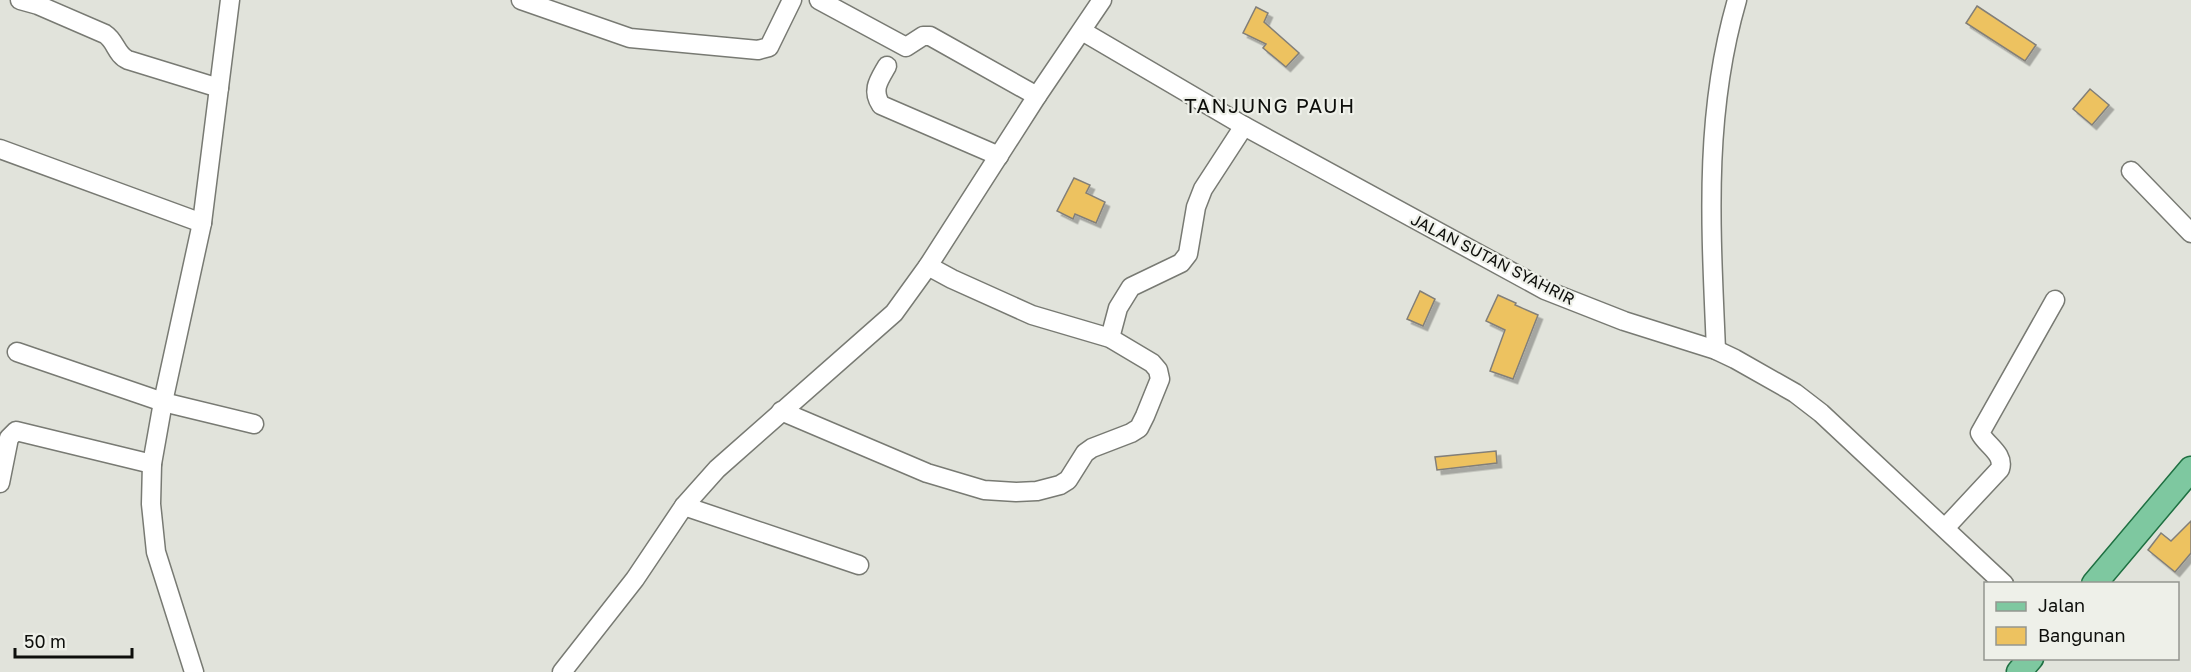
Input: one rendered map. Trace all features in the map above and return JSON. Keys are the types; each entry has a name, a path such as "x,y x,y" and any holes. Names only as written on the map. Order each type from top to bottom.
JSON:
{"main road":[{"path":"2096,582 2191,469"},
{"path":"2019,672 2029,660"}],"street":[{"path":"20,0 38,5 105,34 111,38 119,54 128,60 219,88"},
{"path":"194,672 156,552 151,504 152,464 163,402 202,223 230,0"},
{"path":"521,0 630,38 758,50 769,47 792,0"},
{"path":"819,0 906,47 923,36 930,36 1037,96"},
{"path":"562,672 635,579 684,506 717,469 894,313 928,266 1037,96 1102,0"},
{"path":"1716,350 1710,213 1713,149 1719,82 1737,0"},
{"name":"JALAN SUTAN SYAHRIR","path":"1082,31 1244,126 1545,290 1624,321 1716,350 1795,393 1821,413 2002,582"},
{"path":"887,66 875,88 880,105 999,156"},
{"path":"1110,338 1118,308 1131,287 1181,263 1188,254 1196,207 1203,189 1244,126"},
{"path":"0,149 202,223"},
{"path":"2131,171 2191,233"},
{"path":"781,411 927,473 984,490 1037,491 1060,485 1068,480 1085,453 1139,428 1160,379 1158,370 1152,363 1110,338 1032,315 951,279 928,266"},
{"path":"1946,528 2000,469 2002,464 2000,457 1980,433 2055,300"},
{"path":"17,352 163,402 254,424"},
{"path":"0,483 9,438 16,431 152,464"},
{"path":"684,506 859,565"}],"building":[{"path":"1977,6 2036,45 2025,61 1966,23"},
{"path":"1256,7 1268,13 1264,22 1299,53 1286,67 1263,48 1266,44 1243,33"},
{"path":"2090,89 2109,105 2092,125 2073,109"},
{"path":"1074,178 1090,185 1086,193 1105,202 1096,223 1075,214 1073,219 1057,211"},
{"path":"1420,291 1435,299 1423,326 1407,319"},
{"path":"1498,295 1538,315 1513,379 1490,371 1505,330 1486,321"},
{"path":"1496,451 1497,463 1437,470 1435,457"},
{"path":"2191,521 2191,553 2175,572 2148,550 2161,533 2171,541"}],"district":[{"name":"TANJUNG PAUH","path":"1270,106"}]}
